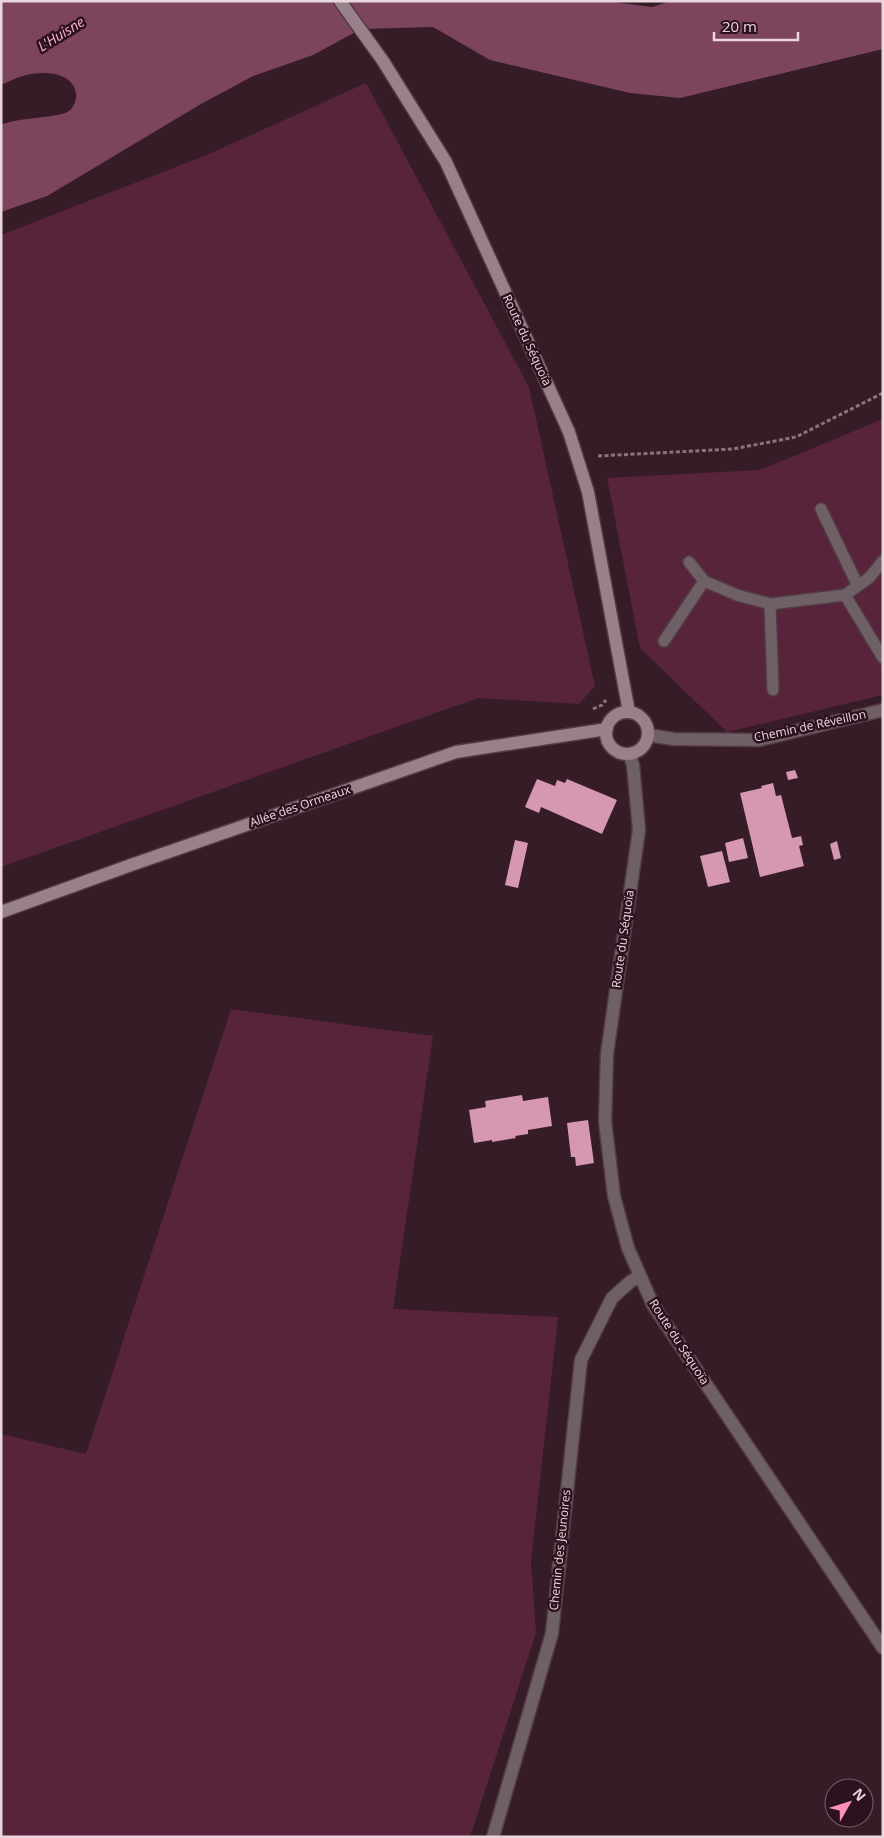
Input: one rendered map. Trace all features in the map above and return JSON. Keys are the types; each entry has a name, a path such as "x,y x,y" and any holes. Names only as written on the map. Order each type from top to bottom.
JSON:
{"street":[{"name":"Route du Séquoïa","path":"340,1 384,61 446,162 569,432 588,492 629,712"},
{"name":"Chemin de Réveillon","path":"648,735 673,739 759,740 883,710"},
{"path":"629,712 641,717 648,728 648,735 647,741 640,750 629,754 615,749 610,744 607,737 607,729 615,716 629,712"},
{"name":"Allée des Ormeaux","path":"1,912 456,752 607,729"},
{"name":"Route du Séquoïa","path":"629,754 633,765 639,830 606,1054 605,1120 614,1196 628,1248 653,1305 883,1648"},
{"name":"Chemin des Jeunoires","path":"493,1837 552,1633 581,1360 612,1298 640,1276"}],"lane":[{"path":"821,509 858,586"},
{"path":"689,562 704,580 737,595 770,604 845,595 869,578 883,561"},
{"path":"664,641 704,580"},
{"path":"845,595 883,658"},
{"path":"770,604 772,690"}],"path":[{"path":"577,457 733,449 796,437 883,393"}],"shaded area":[{"path":"366,83 529,387 595,686 579,704 478,698 1,867 1,235 209,154"},
{"path":"883,419 883,695 727,732 640,648 607,478 760,470"},
{"path":"231,1009 433,1036 393,1309 558,1317 531,1561 536,1633 470,1837 1,1837 1,1434 86,1454"}],"water":[{"name":"L'Huisne","path":"1,1 606,1 652,7 671,1 883,1 883,49 680,98 630,93 490,60 433,27 361,29 313,55 253,76 201,104 47,196 1,212 1,125 8,122 69,111 76,100 76,93 73,85 62,76 46,73 30,74 1,85"}],"building":[{"path":"795,770 798,778 788,780 786,772"},
{"path":"537,779 555,786 557,780 565,783 567,779 617,800 602,834 541,807 539,813 525,807"},
{"path":"773,783 776,796 781,795 792,838 801,836 803,845 799,846 804,866 760,877 740,793 762,788 761,786"},
{"path":"743,838 748,858 729,862 725,843"},
{"path":"515,840 528,843 518,888 505,885"},
{"path":"837,841 841,858 834,860 830,844"},
{"path":"722,851 730,882 708,887 700,856"},
{"path":"522,1095 523,1101 548,1097 552,1126 528,1130 528,1134 515,1136 516,1138 474,1143 469,1110 486,1107 485,1101"},
{"path":"588,1120 594,1163 576,1166 575,1157 571,1157 567,1123"}]}
